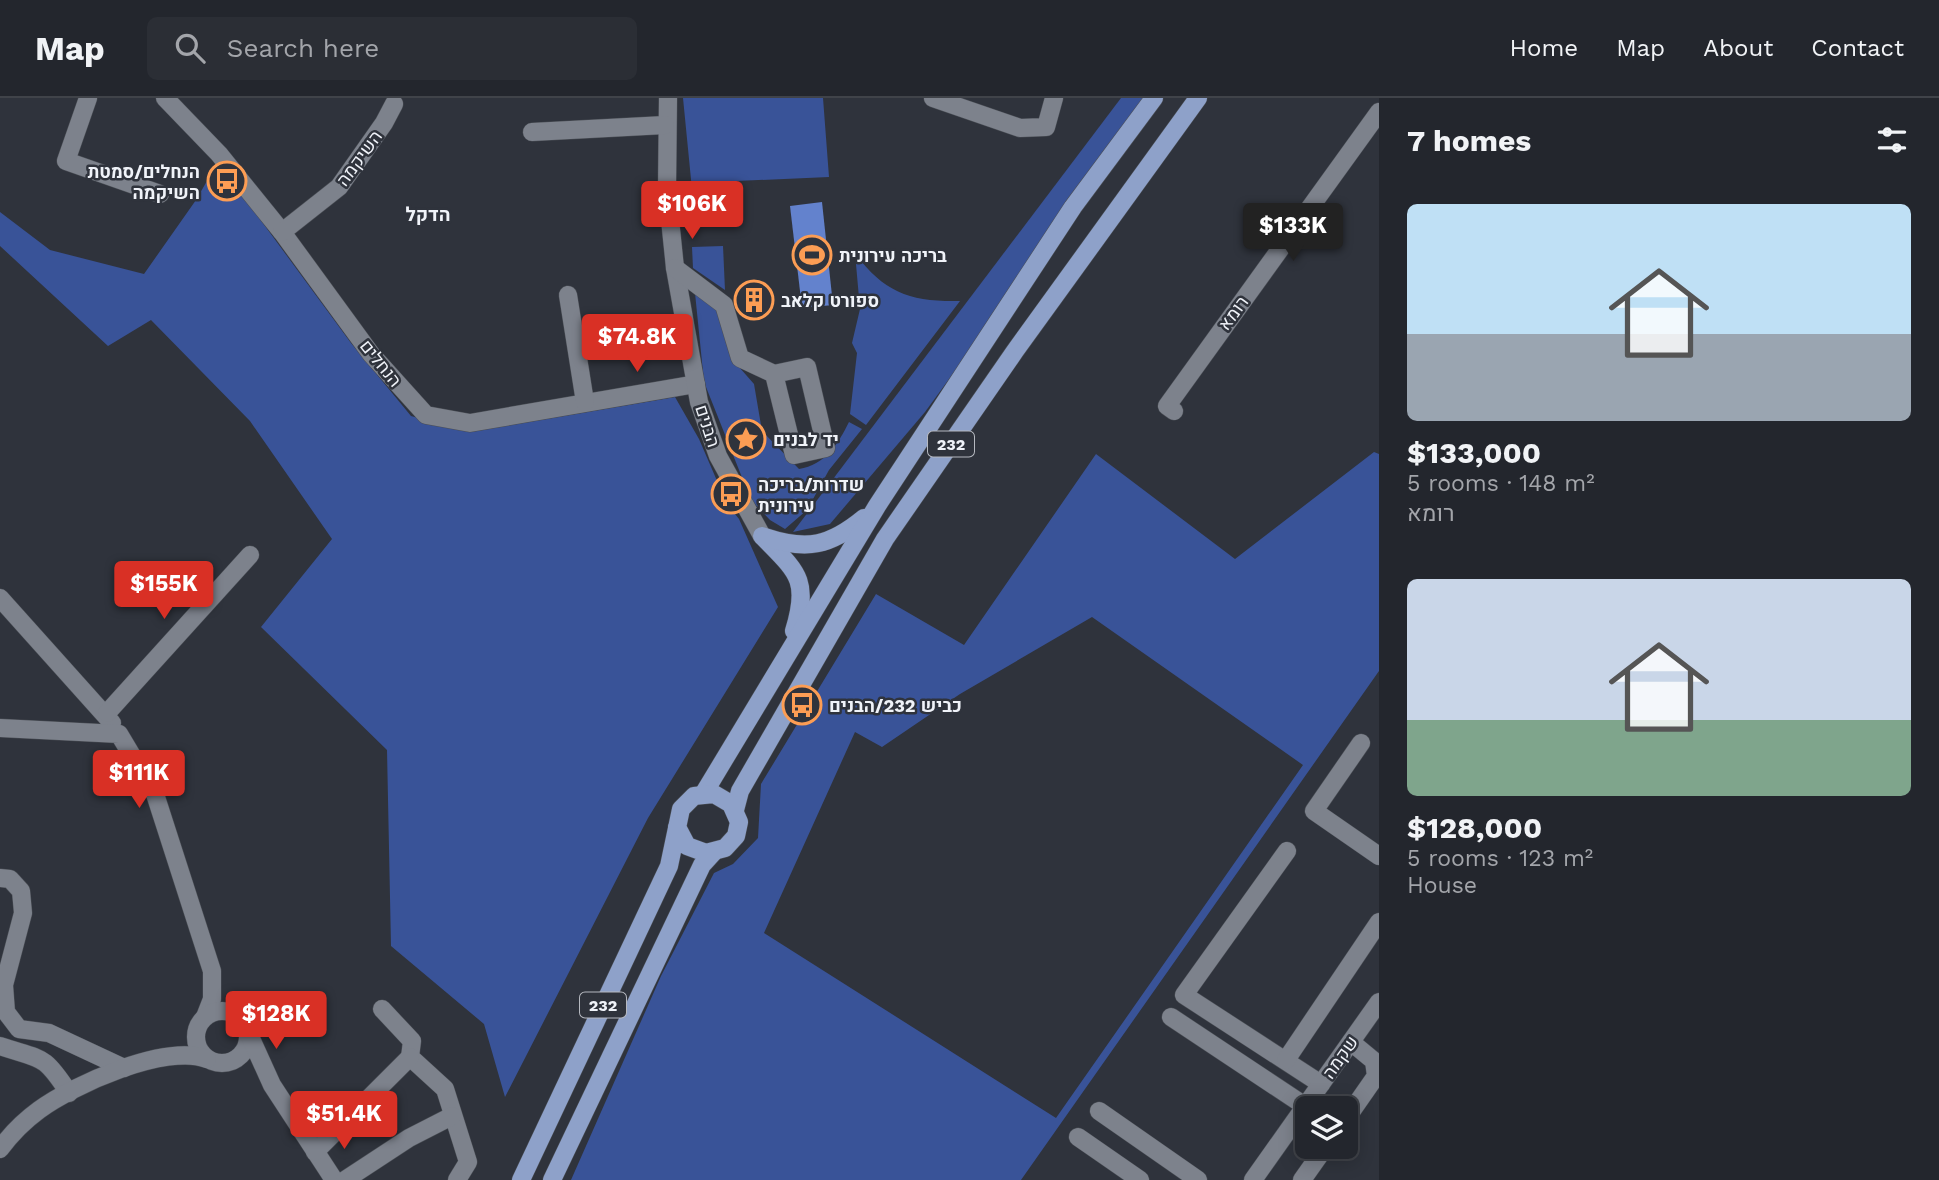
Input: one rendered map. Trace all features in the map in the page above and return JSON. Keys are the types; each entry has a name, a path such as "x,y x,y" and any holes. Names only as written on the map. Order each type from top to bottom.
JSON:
{"main road":[{"name":"232","path":"705,793 877,506 1073,207 1154,98"},
{"name":"232","path":"735,810 740,791 885,539 1015,351 1198,98"},
{"path":"762,536 793,544 814,545 841,537 877,506"},
{"path":"762,536 790,564 803,590 802,605 786,657"},
{"path":"705,793 724,797 735,810 738,822 736,836 725,849 713,853 696,851 687,846 677,827 678,818 687,802 705,793"},
{"name":"232","path":"521,1180 669,866 677,827"},
{"name":"232","path":"552,1180 702,865 713,853"}],"street":[{"path":"88,98 66,161 160,194"},
{"name":"הנחלים","path":"164,98 198,130 282,232 371,354 426,415 470,423 696,384"},
{"name":"הבנים","path":"667,98 667,190 675,268 699,402 718,456 762,536"},
{"path":"933,98 1020,128 1046,127 1054,98"},
{"name":"השיקמה","path":"282,232 340,187 394,104"},
{"name":"רומא","path":"1174,411 1167,406 1379,111"},
{"path":"532,132 665,125"},
{"path":"675,268 724,305 740,358 774,374 807,367 827,448 794,455 774,374"},
{"path":"568,295 585,402"},
{"path":"107,713 250,555"},
{"path":"0,598 107,713 155,794 212,971 244,1024 272,1085 315,1152 343,1180 410,1138 452,1116"},
{"path":"0,728 119,734"},
{"path":"1361,743 1314,811 1379,856"},
{"path":"1287,850 1184,995 1321,1084"},
{"path":"0,878 10,879 21,891 23,913 4,985 6,1013 19,1029 49,1033 124,1068"},
{"path":"1286,1060 1379,922"},
{"path":"207,1059 198,1047 201,1025 212,999 212,971"},
{"name":"שקמה","path":"1312,1096 1379,1002"},
{"path":"315,1152 411,1057 412,1041 382,1009"},
{"path":"158,1057 222,1011 244,1024"},
{"path":"1171,1017 1295,1099"},
{"path":"228,1063 246,1049 244,1024"},
{"path":"1351,1042 1374,1061 1376,1076 1358,1102"},
{"path":"0,1046 33,1054 51,1064 69,1093"},
{"path":"0,1149 26,1120 69,1093 124,1068 158,1057 186,1054 247,1067 272,1085"},
{"path":"411,1057 445,1089 468,1162 457,1180"},
{"path":"1100,1111 1198,1180"},
{"name":"שקמה","path":"1253,1180 1295,1120"},
{"path":"1079,1137 1140,1180"},
{"path":"1302,1180 1317,1159"}],"shaded area":[{"path":"683,98 823,98 829,177 713,182 716,222 695,220"},
{"path":"1121,98 1155,98 925,412 830,524 793,532"},
{"path":"218,162 351,343 411,416 470,432 675,397 699,439 727,504 739,519 778,607 648,818 505,1097 484,1024 391,946 387,750 261,627 332,539 250,421 151,320 108,346 0,246 0,212 50,250 144,274 196,200"},
{"name":"בריכה עירונית","path":"822,202 833,305 802,308 790,206"},
{"path":"723,246 725,290 693,268 692,247"},
{"path":"855,253 877,278 900,292 927,300 960,301 866,425 850,414 857,353 852,343 860,309"},
{"path":"695,293 719,310 732,359 754,384 762,431 799,469 816,463 830,452 849,422 862,429 829,470 807,510 785,529 770,520 751,500 704,382"},
{"path":"1374,452 1379,454 1379,671 1021,1180 571,1180 661,976 714,873 733,864 758,838 761,784 876,594 964,645 1096,454 1235,559","holes":["1092,617 1303,765 1056,1118 764,933 855,732 882,747 960,694"]}],"place":[{"name":"הנחלים/סמטת השיקמה","path":"227,181"},
{"name":"בריכה עירונית","path":"812,255"},
{"name":"ספורט קלאב","path":"754,300"},
{"name":"יד לבנים","path":"746,439"},
{"name":"שדרות/בריכה עירונית","path":"731,494"},
{"name":"כביש 232/הבנים","path":"802,705"}],"district":[{"name":"הדקל","path":"428,214"}]}
